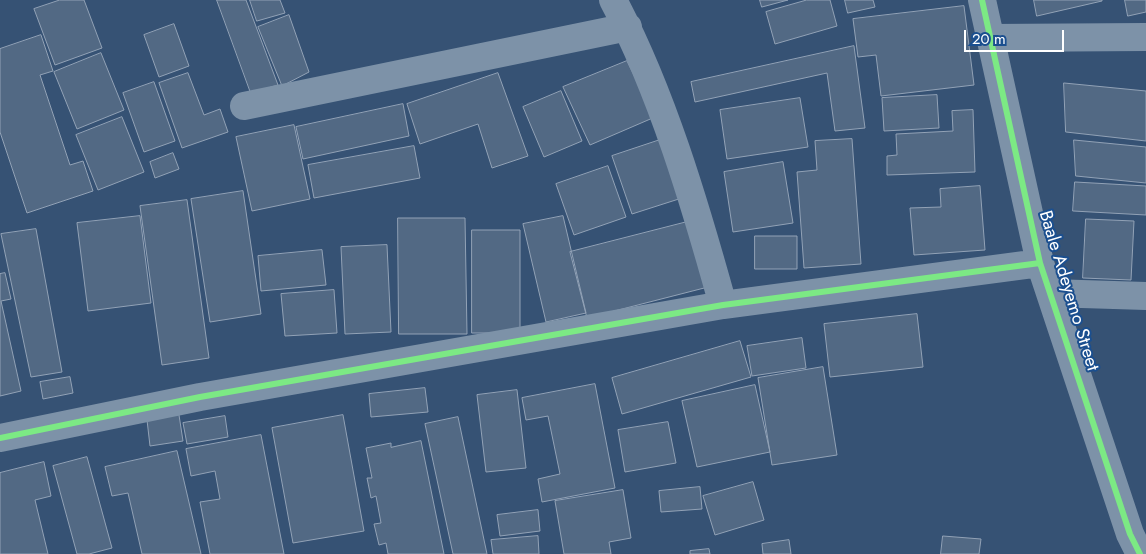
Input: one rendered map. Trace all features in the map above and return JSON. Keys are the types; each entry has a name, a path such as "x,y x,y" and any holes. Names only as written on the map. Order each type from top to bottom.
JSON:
{"street":[{"path":"613,0 628,27 652,87 698,217 723,305"},
{"name":"Baale Adeyemo Street","path":"982,0 1040,263 1130,534 1140,554"},
{"path":"244,106 628,27"},
{"path":"990,38 1146,37"},
{"path":"0,438 200,398 723,305 1040,263"},
{"path":"1050,293 1146,296"}],"building":[{"path":"60,0 84,0 102,48 55,65 34,9"},
{"path":"217,0 246,0 278,85 251,93"},
{"path":"250,0 280,0 285,13 257,21"},
{"path":"760,0 788,0 762,7"},
{"path":"807,0 830,0 837,26 775,44 766,12"},
{"path":"845,0 873,0 875,7 848,13"},
{"path":"1034,0 1102,0 1102,1 1037,16"},
{"path":"1125,0 1146,0 1146,12 1128,16"},
{"path":"964,6 974,85 881,96 876,55 858,57 853,19"},
{"path":"289,15 309,72 282,86 258,27"},
{"path":"174,24 189,66 159,77 144,35"},
{"path":"41,35 53,71 40,75 70,165 83,161 93,191 27,213 0,132 0,49"},
{"path":"854,46 865,128 835,131 827,73 695,102 691,82"},
{"path":"101,53 124,110 77,129 54,72"},
{"path":"627,61 655,117 590,145 563,87"},
{"path":"188,73 204,115 220,109 228,132 182,148 159,83"},
{"path":"498,73 528,156 492,168 478,124 420,144 407,104"},
{"path":"154,82 175,141 144,152 123,93"},
{"path":"1064,83 1146,91 1146,141 1066,132"},
{"path":"561,91 582,141 544,157 523,107"},
{"path":"937,95 939,128 884,131 882,98"},
{"path":"800,98 808,147 727,159 720,110"},
{"path":"403,104 409,136 303,159 296,127"},
{"path":"973,110 975,172 887,175 887,156 897,155 896,134 953,131 952,111"},
{"path":"122,117 144,172 98,190 76,135"},
{"path":"294,125 310,199 252,211 236,137"},
{"path":"666,138 685,197 632,214 612,156"},
{"path":"852,139 861,264 804,268 797,172 817,170 815,141"},
{"path":"1074,140 1146,147 1146,183 1076,176"},
{"path":"414,146 420,178 314,198 308,165"},
{"path":"173,153 179,169 155,178 150,162"},
{"path":"783,162 793,223 733,232 724,172"},
{"path":"608,166 626,217 574,235 556,184"},
{"path":"1075,182 1146,186 1146,215 1073,211"},
{"path":"980,186 985,250 914,255 910,208 941,207 940,189"},
{"path":"243,191 261,314 210,322 191,199"},
{"path":"187,200 209,358 162,365 140,206"},
{"path":"140,216 151,303 88,311 77,223"},
{"path":"563,216 586,313 546,322 523,224"},
{"path":"398,218 465,218 467,334 399,334"},
{"path":"1086,219 1134,221 1131,280 1083,278"},
{"path":"695,220 712,286 587,318 570,252"},
{"path":"36,229 62,372 31,377 1,234"},
{"path":"472,230 520,230 520,333 472,333"},
{"path":"755,236 797,236 797,269 755,269"},
{"path":"387,245 391,332 345,334 341,247"},
{"path":"322,250 326,285 261,291 258,256"},
{"path":"5,273 11,299 1,301 21,391 0,396 0,274"},
{"path":"334,290 337,333 285,336 281,294"},
{"path":"917,314 923,367 830,377 824,324"},
{"path":"802,338 806,368 752,376 747,346"},
{"path":"740,341 751,377 622,414 612,378"},
{"path":"823,367 837,455 772,465 758,378"},
{"path":"70,377 73,393 43,399 40,382"},
{"path":"595,384 615,488 542,502 538,479 560,474 548,416 526,420 522,398"},
{"path":"755,385 770,452 697,467 682,401"},
{"path":"425,388 428,412 371,417 369,394"},
{"path":"517,390 526,468 486,472 477,395"},
{"path":"179,415 183,441 150,446 147,420"},
{"path":"343,415 364,531 293,543 272,428"},
{"path":"225,416 228,437 187,444 183,423"},
{"path":"458,417 487,554 453,554 425,424"},
{"path":"668,422 676,463 625,472 618,430"},
{"path":"261,435 284,554 210,554 200,502 220,499 215,471 191,476 186,449"},
{"path":"421,441 444,554 388,554 386,543 379,545 374,524 381,523 376,496 371,498 367,478 372,478 366,448 391,443 391,447"},
{"path":"177,451 201,554 142,554 128,493 112,496 105,467"},
{"path":"87,457 112,548 89,554 77,554 53,466"},
{"path":"44,462 51,496 35,500 48,554 0,554 0,473"},
{"path":"753,482 764,520 715,535 703,496"},
{"path":"700,487 702,509 661,512 659,491"},
{"path":"623,490 631,538 609,542 611,554 564,554 555,501"},
{"path":"538,510 540,531 500,536 497,515"},
{"path":"538,536 539,554 493,554 491,540"},
{"path":"943,536 981,539 979,554 941,554"},
{"path":"789,540 791,554 763,554 762,544"},
{"path":"709,549 710,554 690,554 690,551"}],"cycle path":[{"path":"982,0 1040,263 1130,534 1140,554"},
{"path":"0,438 200,397 723,305 1040,263"}]}
